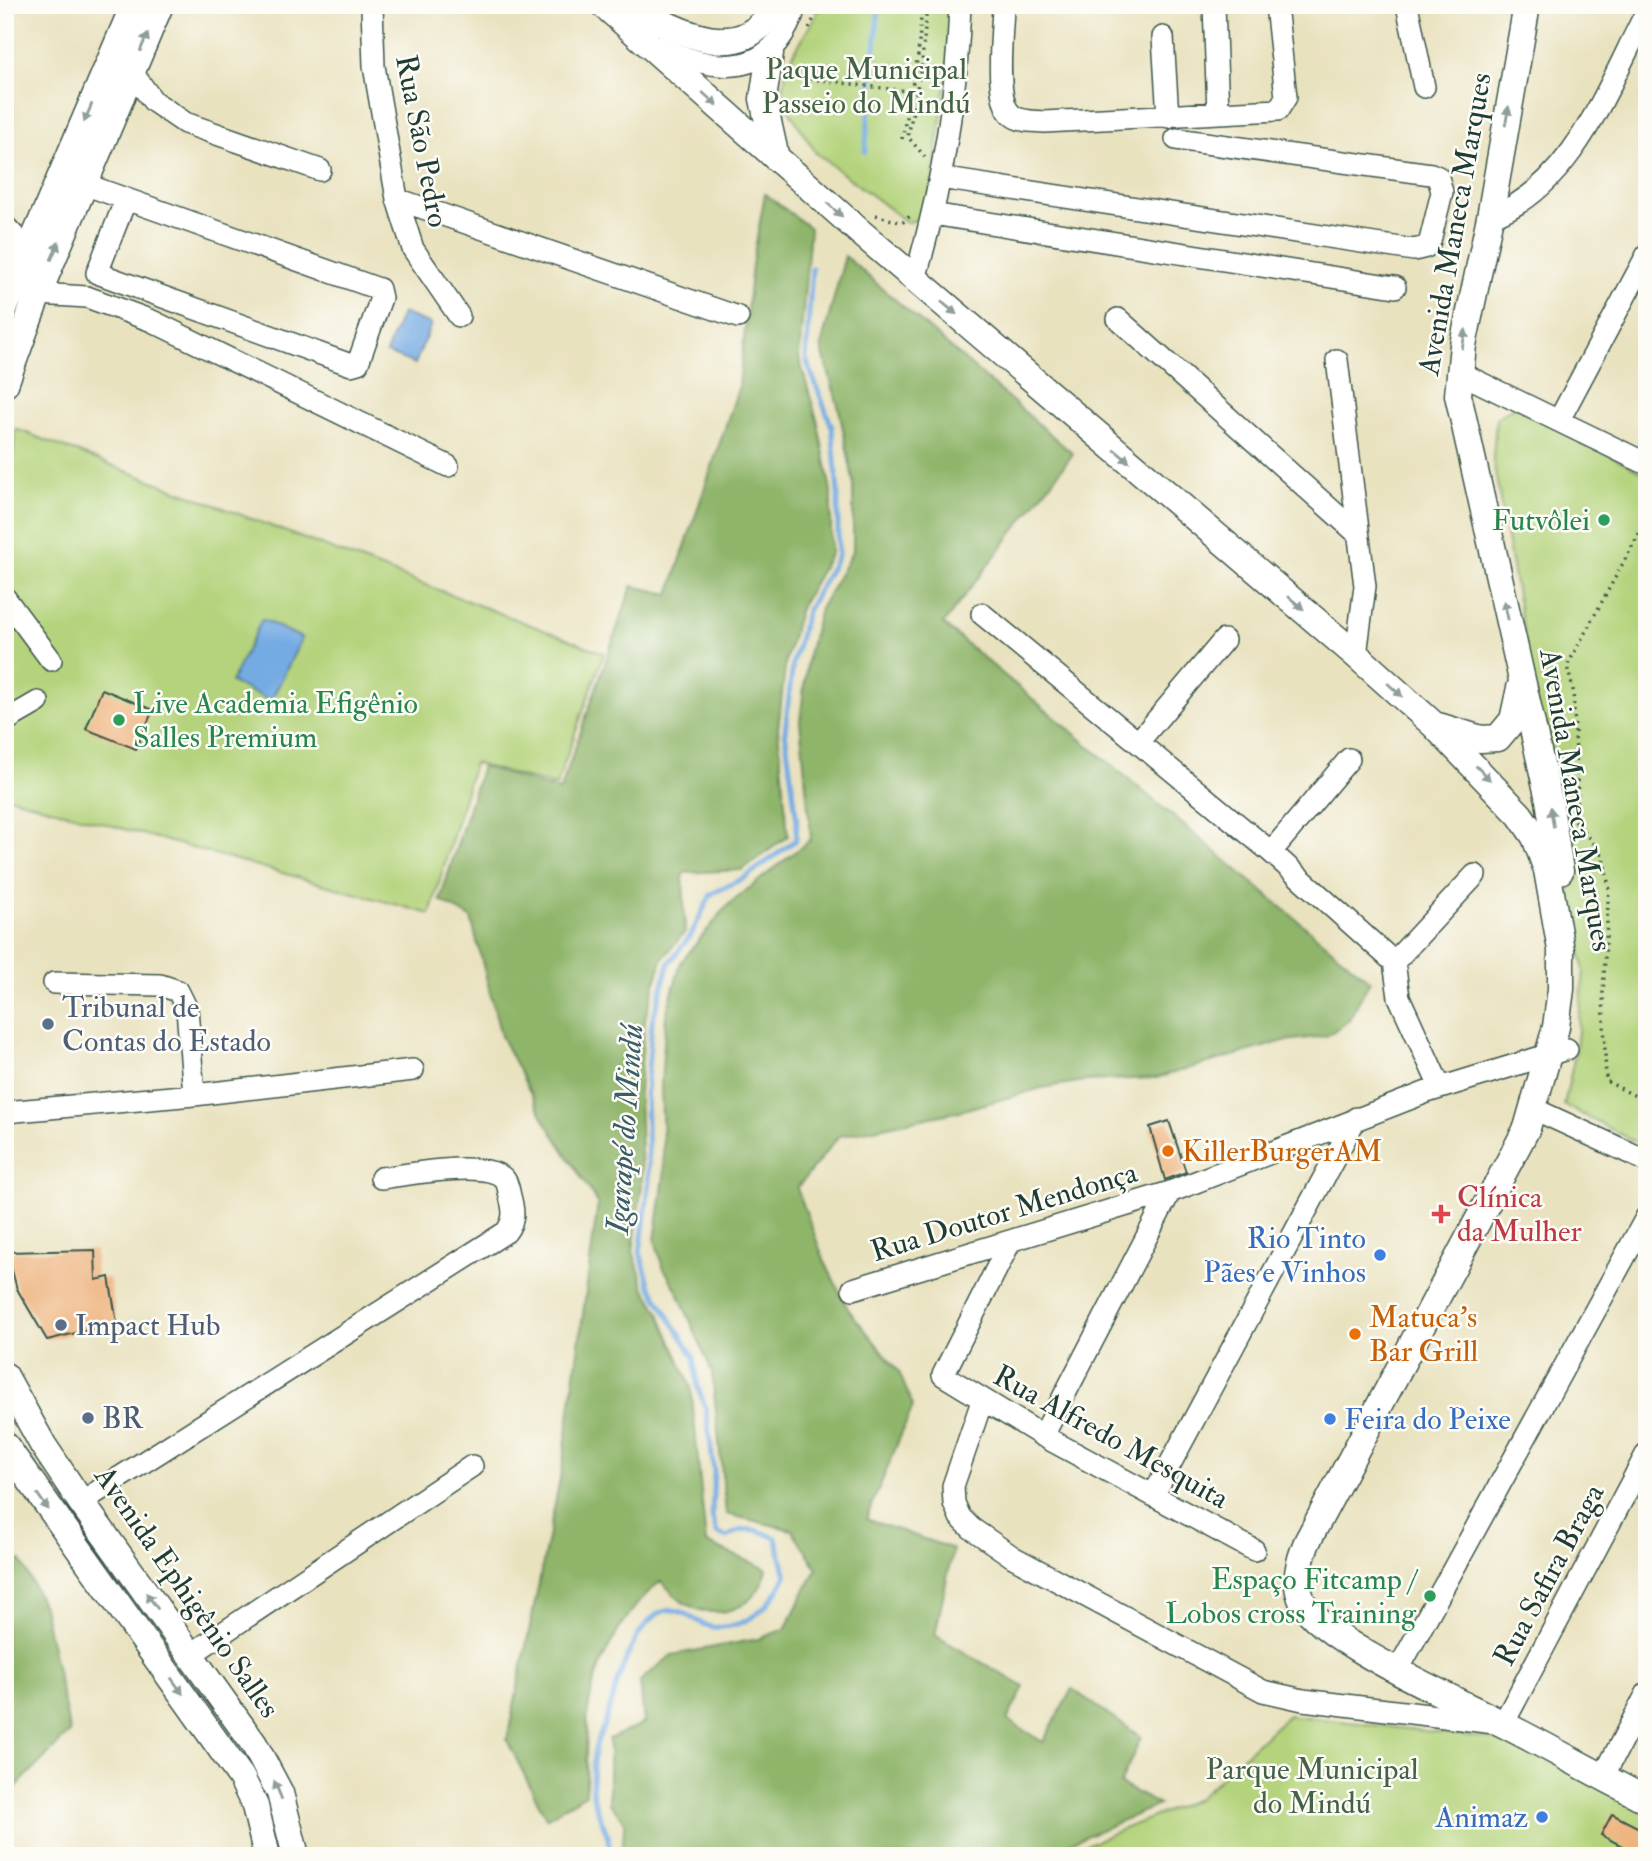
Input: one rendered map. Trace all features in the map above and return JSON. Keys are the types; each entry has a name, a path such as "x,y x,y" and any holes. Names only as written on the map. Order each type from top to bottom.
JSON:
{"main road":[{"path":"5,307 134,5"},
{"path":"5,384 38,293 160,5"},
{"name":"Avenida Maneca Marques","path":"604,5 811,188 865,223 915,279 1356,655 1434,725 1520,814 1542,854 1561,950 1558,1050"},
{"path":"629,5 692,35 723,41 733,40 757,29 775,5"},
{"name":"Avenida Maneca Marques","path":"1527,5 1490,217 1458,372 1460,416 1549,800 1573,951 1573,1007 1541,1112 1323,1547 1315,1568 1314,1584 1326,1609 1401,1663 1606,1771 1647,1800"},
{"path":"776,158 764,99 781,63"},
{"path":"1434,725 1480,739 1498,738 1513,720 1522,676"},
{"name":"Avenida Ephigênio Salles","path":"5,1376 43,1446 254,1744 280,1793 296,1856"},
{"name":"Avenida Ephigênio Salles","path":"5,1445 73,1545 241,1777 255,1806 267,1856"},
{"name":"Avenida Maneca Marques","path":"1606,1771 1647,1786"}],"street":[{"name":"Rua São Pedro","path":"372,5 374,66 397,198 413,249 459,316"},
{"path":"644,39 684,59 710,66 781,63 784,33 796,5"},
{"path":"915,279 925,213 940,178 953,94 960,5"},
{"path":"1003,5 1001,90 1004,107 1019,120 1044,122 1278,110 1286,97 1276,5"},
{"path":"1214,5 1218,113"},
{"path":"1407,5 1423,87"},
{"path":"1490,217 1513,209 1531,197 1549,181 1575,148 1647,11"},
{"path":"1163,37 1168,117"},
{"path":"131,71 153,101 185,123 320,170"},
{"path":"940,178 1414,250 1426,247 1430,241 1442,192 1438,177 1431,174 1176,139"},
{"path":"84,184 379,289 381,298 358,363 351,365 97,273 125,199"},
{"path":"397,198 738,317"},
{"path":"925,213 1395,287"},
{"path":"5,226 29,252"},
{"path":"1559,420 1647,255"},
{"path":"38,293 87,297 152,321 448,466"},
{"path":"1118,319 1359,534"},
{"path":"1337,360 1365,586 1356,655"},
{"path":"1458,372 1647,464"},
{"path":"5,598 51,660"},
{"path":"982,614 1271,852 1394,962 1399,997 1440,1087"},
{"path":"1139,741 1224,640"},
{"path":"5,721 38,702"},
{"path":"1271,852 1349,759"},
{"path":"1394,962 1475,875"},
{"path":"54,983 160,985 178,991 187,1009 194,1095"},
{"name":"Rua Doutor Mendonça","path":"853,1289 1170,1192 1440,1087 1558,1050"},
{"path":"5,1112 194,1095 414,1070"},
{"path":"1541,1112 1647,1161"},
{"path":"1154,1494 1356,1118"},
{"path":"81,1502 410,1295 506,1232 512,1223 514,1208 506,1181 498,1174 460,1169 382,1178"},
{"path":"1043,1436 1170,1192"},
{"path":"1401,1663 1647,1216"},
{"name":"Rua Alfredo Mesquita","path":"1010,1242 943,1373 982,1401 1043,1436 1254,1550"},
{"path":"982,1401 955,1474 954,1503 960,1517 971,1528 1013,1557 1263,1691 1286,1698 1506,1718"},
{"name":"Rua Safira Braga","path":"1506,1718 1647,1453"},
{"path":"190,1655 472,1466"},
{"path":"1606,1771 1647,1693"}],"path":[{"path":"809,29 821,5"},
{"path":"925,5 916,92 908,138 926,158"},
{"path":"902,139 925,5"},
{"path":"781,63 803,78 916,92"},
{"path":"865,223 902,223 925,213"},
{"path":"1647,519 1567,666 1573,689 1578,798 1573,811 1574,819 1602,856 1609,887 1603,993 1606,1081 1647,1102"}],"green space":[{"name":"Paque Municipal Passeio do Mindú","path":"822,5 951,5 949,61 929,205 923,216 908,223 816,153 782,99 787,65"},
{"path":"765,194 810,228 799,358 818,423 831,491 831,553 800,608 786,659 778,729 788,836 742,870 683,873 685,932 662,959 645,1019 639,1092 642,1184 633,1251 644,1287 659,1312 691,1387 706,1543 767,1569 755,1593 747,1602 736,1608 712,1612 699,1610 676,1597 661,1581 635,1607 613,1640 596,1676 591,1694 586,1794 546,1818 507,1740 562,1469 598,1203 545,1121 501,1036 471,918 440,900 482,766 560,791 632,586 669,594 739,386 752,265"},
{"path":"845,256 1073,454 943,624 1370,981 1348,1021 1326,1036 1284,1041 1156,1078 1084,1081 1042,1088 956,1112 839,1136 797,1188 824,1260 848,1309 899,1372 913,1406 866,1519 953,1549 935,1635 1024,1687 1007,1720 1043,1742 1072,1689 1141,1737 1120,1784 1159,1805 1039,1856 625,1856 622,1848 625,1822 609,1803 609,1739 644,1723 640,1681 672,1655 758,1639 785,1629 817,1568 792,1530 726,1514 712,1372 678,1292 663,1267 655,1240 664,1177 661,1084 666,1015 681,962 728,905 811,839 800,721 808,655 820,609 853,551 853,480 839,409 821,346"},
{"path":"1517,405 1647,475 1647,1148 1564,1105 1576,1050 1584,971 1493,460 1496,418"},
{"path":"16,429 604,653 556,786 474,763 430,914 5,796 5,518"},
{"path":"21,1560 43,1606 70,1732 5,1798 5,1566"},
{"name":"Parque Municipal do Mindú","path":"1288,1715 1493,1739 1547,1759 1647,1807 1647,1856 1058,1856 1197,1799"}],"water":[{"path":"402,313 431,324 415,364 386,353"},
{"path":"262,619 302,638 271,701 231,682"}],"building":[{"name":"Live Academia Efigênio Salles Premium","path":"102,689 153,710 136,749 86,729"},
{"name":"KillerBurgerAM","path":"1169,1121 1186,1172 1165,1180 1150,1127"},
{"path":"95,1250 96,1280 109,1277 117,1323 47,1340 17,1289 7,1252"},
{"path":"1612,1814 1647,1832 1647,1856 1641,1856 1601,1835"}],"waterway":[{"name":"Igarapé do Mindú","path":"865,152 879,5"},
{"name":"Igarapé do Mindú","path":"610,1856 606,1830 593,1795 594,1752 615,1688 638,1636 648,1622 660,1613 673,1610 712,1627 725,1627 748,1620 774,1597 786,1576 776,1538 751,1530 733,1533 727,1537 717,1533 712,1517 714,1471 706,1409 698,1388 694,1357 650,1286 640,1252 649,1186 646,1093 652,1022 669,963 691,935 711,894 746,877 796,840 797,821 785,731 793,662 807,611 838,556 838,493 832,427 806,359 812,268"}],"place":[{"name":"Futvôlei","path":"1604,520"},
{"name":"Live Academia Efigênio Salles Premium","path":"119,720"},
{"name":"Tribunal de Contas do Estado","path":"48,1024"},
{"name":"KillerBurgerAM","path":"1168,1151"},
{"name":"Clínica da Mulher","path":"1441,1214"},
{"name":"Rio Tinto Pães e Vinhos","path":"1380,1255"},
{"name":"Impact Hub","path":"61,1325"},
{"name":"Matuca's Bar Grill","path":"1355,1334"},
{"name":"BR","path":"88,1418"},
{"name":"Feira do Peixe","path":"1330,1419"},
{"name":"Espaço Fitcamp / Lobos cross Training","path":"1430,1596"},
{"name":"Animaz","path":"1542,1817"}]}
